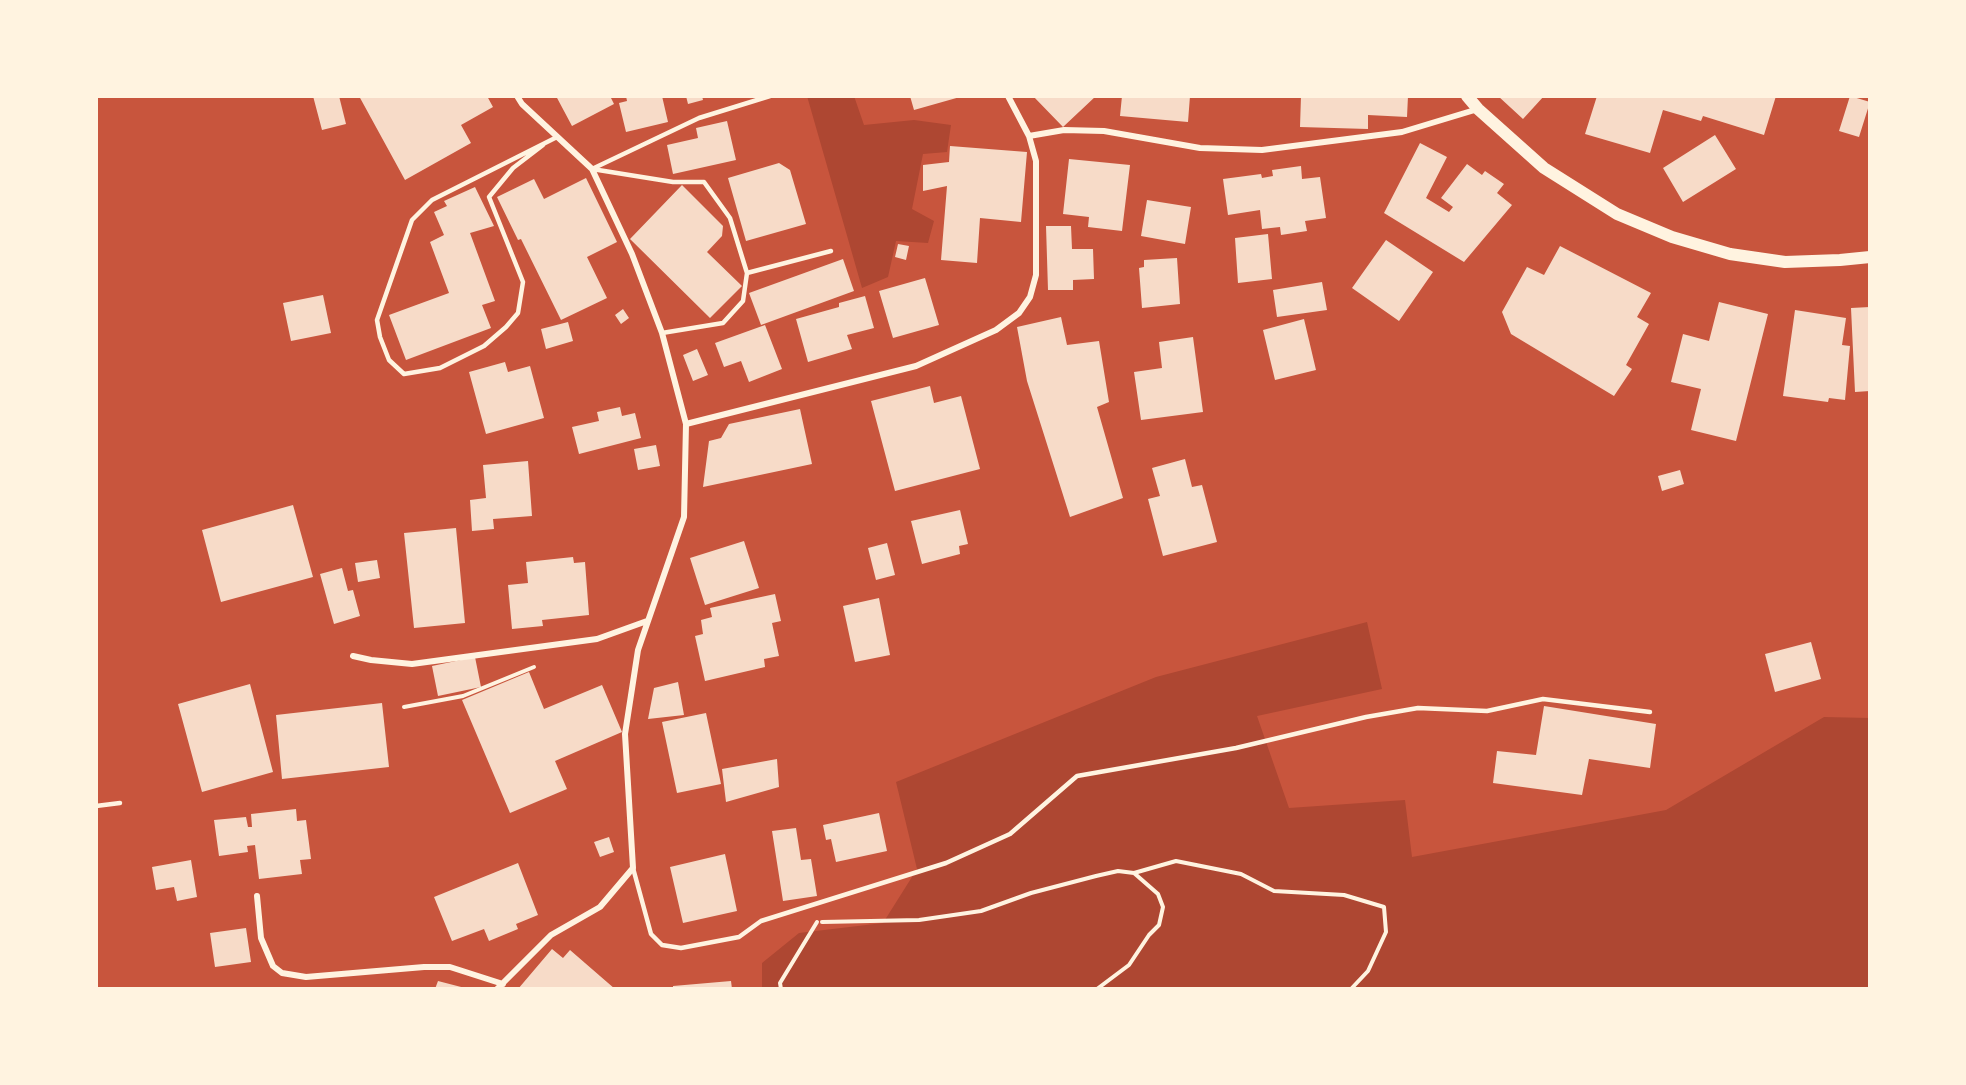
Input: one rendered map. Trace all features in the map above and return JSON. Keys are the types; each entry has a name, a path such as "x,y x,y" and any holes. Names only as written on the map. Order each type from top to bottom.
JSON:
{"main road":[{"path":"1467,96 1478,109 1544,168 1617,214 1672,237 1730,254 1785,262 1870,257"}],"street":[{"path":"257,896 261,938 266,954 273,966 282,973 306,977 424,967 450,967 500,986 551,935 600,907 633,868 625,734 638,650 646,621 684,517 686,424 662,333 632,254 592,169 522,104 517,96"},
{"path":"686,424 916,366 996,330 1019,313 1030,297 1036,275 1036,161 1029,136 1008,96"},
{"path":"1029,136 1064,130 1104,131 1200,148 1262,150 1402,132 1478,109"},
{"path":"352,656 389,663 412,664 597,639 646,621"}],"lane":[{"path":"592,169 699,118 770,96"},
{"path":"543,145 513,168 489,197 523,282 518,313 484,346 440,368 404,374 389,360 380,337 377,321 412,220 432,200 558,137"},
{"path":"592,169 673,182 704,182 730,218 747,273 742,301 723,323 662,333"},
{"path":"747,273 831,251"},
{"path":"633,868 651,934 662,945 681,948 739,937 761,921 946,863 1010,834 1077,777 1236,748 1366,717 1418,708 1487,711 1543,699 1650,712"},
{"path":"96,806 120,803"}],"path":[{"path":"404,707 463,696 541,664"},
{"path":"807,921 919,920 981,911 1031,893 1096,876 1118,871 1134,873 1176,861 1240,874 1274,891 1344,895 1384,907 1386,932 1368,971 1351,989"},
{"path":"1097,989 1129,965 1149,935 1159,925 1163,907 1158,894 1134,873"},
{"path":"781,989 780,982 817,922"}],"shaded area":[{"path":"807,96 854,96 864,125 914,120 951,125 947,152 923,154 912,209 934,221 928,243 896,241 888,277 862,288"},
{"path":"1367,622 1382,689 1257,716 1289,808 1405,800 1412,857 1666,810 1824,717 1870,718 1870,989 762,989 762,963 799,933 883,923 917,869 896,782 1156,677"}],"building":[{"path":"313,96 339,96 346,124 322,130"},
{"path":"359,96 487,96 493,107 461,125 471,143 405,180"},
{"path":"556,96 610,96 614,104 572,126"},
{"path":"626,96 662,96 668,122 626,132 619,103 627,101"},
{"path":"686,96 702,96 703,100 688,104"},
{"path":"910,96 960,96 960,97 914,110"},
{"path":"1033,96 1096,96 1063,127"},
{"path":"1122,96 1190,96 1188,122 1120,116"},
{"path":"1301,96 1408,96 1407,117 1368,115 1368,129 1300,127"},
{"path":"1498,96 1544,96 1523,119"},
{"path":"1597,96 1776,96 1764,135 1703,116 1701,121 1663,110 1650,153 1585,134"},
{"path":"1850,96 1870,102 1859,137 1839,131"},
{"path":"727,121 736,160 673,174 667,145 698,138 696,128"},
{"path":"1715,135 1736,169 1683,202 1663,168"},
{"path":"1420,143 1447,157 1426,198 1449,212 1453,207 1441,198 1467,164 1482,175 1485,171 1504,184 1497,193 1512,205 1464,262 1384,213"},
{"path":"950,146 1027,152 1021,222 980,218 977,263 941,260 947,186 923,191 923,165 949,162"},
{"path":"1069,159 1130,165 1122,231 1088,227 1089,217 1063,214"},
{"path":"779,163 790,170 806,224 746,241 728,178"},
{"path":"1301,166 1302,179 1320,177 1326,218 1305,221 1307,231 1281,235 1280,227 1262,229 1260,210 1228,215 1223,179 1261,174 1262,178 1273,176 1272,170"},
{"path":"586,178 617,242 587,257 607,298 561,320 521,239 518,240 497,197 534,179 544,199"},
{"path":"682,185 723,226 722,236 707,252 742,286 710,318 630,239"},
{"path":"475,187 494,226 470,233 495,301 482,305 491,328 406,360 389,315 449,293 430,242 444,235 434,212 447,206 444,201"},
{"path":"1147,200 1191,207 1185,244 1141,236"},
{"path":"1046,226 1071,226 1072,249 1093,249 1094,279 1073,280 1073,290 1048,290"},
{"path":"1268,234 1272,279 1238,283 1235,238"},
{"path":"1386,240 1433,272 1399,321 1352,288"},
{"path":"898,244 909,246 906,260 895,257"},
{"path":"1560,246 1651,293 1637,317 1649,324 1626,365 1632,369 1614,396 1511,334 1502,312 1527,267 1544,275"},
{"path":"1177,258 1180,304 1142,308 1139,268 1144,267 1144,260"},
{"path":"843,259 854,291 761,325 749,293"},
{"path":"925,278 939,325 893,338 879,291"},
{"path":"1322,282 1327,310 1277,317 1273,290"},
{"path":"323,295 331,333 291,341 283,303"},
{"path":"865,296 874,328 847,335 852,349 808,362 796,319 839,307 839,303"},
{"path":"1719,302 1768,314 1736,441 1691,430 1701,389 1671,382 1683,334 1709,341"},
{"path":"1870,307 1870,391 1855,392 1851,308"},
{"path":"623,309 629,318 621,324 615,315"},
{"path":"1795,310 1846,318 1842,345 1850,346 1845,400 1829,398 1828,402 1783,396"},
{"path":"1061,317 1067,345 1099,341 1109,402 1097,407 1123,498 1070,517 1027,381 1017,327"},
{"path":"1304,319 1316,370 1275,380 1263,330"},
{"path":"568,322 573,341 546,349 541,329"},
{"path":"765,325 782,369 749,382 741,361 724,367 715,343"},
{"path":"1193,337 1203,412 1141,420 1134,372 1162,368 1159,342"},
{"path":"697,349 708,375 693,381 683,355"},
{"path":"505,362 508,372 530,366 544,418 486,434 469,372"},
{"path":"930,386 934,403 961,396 980,469 895,491 871,401"},
{"path":"620,407 622,416 635,413 641,438 579,454 572,427 599,421 597,412"},
{"path":"800,409 812,464 703,487 709,441 721,438 729,424"},
{"path":"656,445 660,466 638,470 634,449"},
{"path":"1185,459 1192,487 1202,485 1217,542 1163,556 1148,499 1160,496 1152,468"},
{"path":"528,461 532,516 493,519 494,529 472,531 470,500 486,498 483,465"},
{"path":"1680,470 1684,484 1662,491 1658,476"},
{"path":"293,505 313,577 221,602 202,530"},
{"path":"960,510 968,544 959,546 960,554 922,564 911,521"},
{"path":"456,528 465,623 414,628 404,533"},
{"path":"744,541 759,588 705,605 690,558"},
{"path":"887,543 895,575 876,580 868,548"},
{"path":"573,557 574,563 585,562 589,615 542,620 543,626 512,629 508,585 528,583 526,562"},
{"path":"377,560 380,578 358,582 355,563"},
{"path":"342,568 348,591 353,590 360,616 334,624 320,574"},
{"path":"775,594 781,621 772,623 779,656 764,659 765,667 705,681 695,636 703,634 701,620 712,617 710,608"},
{"path":"879,598 890,655 855,662 843,606"},
{"path":"1811,642 1821,679 1775,692 1765,654"},
{"path":"475,657 481,687 438,696 432,666"},
{"path":"529,672 544,709 602,685 622,732 555,761 567,789 510,813 462,700"},
{"path":"678,682 684,715 648,719 654,688"},
{"path":"250,684 273,772 202,792 178,704"},
{"path":"382,703 389,767 282,779 276,715"},
{"path":"1544,706 1656,724 1650,768 1589,759 1582,795 1493,783 1497,751 1536,755"},
{"path":"706,713 721,784 677,793 662,722"},
{"path":"777,759 779,787 726,802 722,769"},
{"path":"296,809 297,821 306,820 311,859 300,860 302,874 259,879 255,845 247,846 248,852 219,856 214,820 246,817 248,827 252,827 251,814"},
{"path":"879,813 887,851 836,862 831,839 826,840 823,825"},
{"path":"796,828 801,860 811,859 817,896 783,901 772,831"},
{"path":"609,837 614,852 600,857 594,842"},
{"path":"725,854 737,911 683,923 670,867"},
{"path":"191,860 197,897 177,901 174,887 156,890 152,867"},
{"path":"518,863 538,915 516,924 518,929 489,941 484,929 452,941 434,897"},
{"path":"246,928 251,962 215,967 210,933"},
{"path":"552,949 563,958 570,950 615,989 518,989"},
{"path":"438,981 465,988 465,989 435,989"},
{"path":"731,981 732,989 673,989 673,986"}]}
